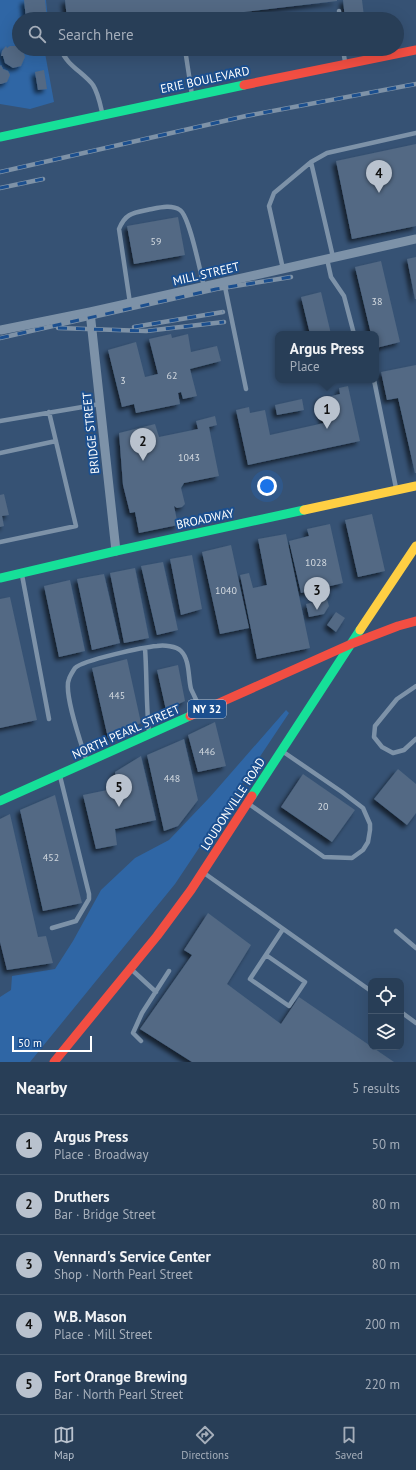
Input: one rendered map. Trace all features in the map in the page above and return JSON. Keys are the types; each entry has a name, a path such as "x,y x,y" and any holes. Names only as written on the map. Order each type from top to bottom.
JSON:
{"main road":[{"name":"ERIE BOULEVARD","path":"404,52 416,50"},
{"name":"ERIE BOULEVARD","path":"0,137 192,95 386,56"},
{"name":"BROADWAY","path":"0,578 116,551 416,486"},
{"name":"LOUDONVILLE ROAD","path":"54,1062 157,936 203,872 416,546"},
{"name":"NORTH PEARL STREET","path":"0,801 351,644 398,626 416,621"}],"street":[{"name":"MILL STREET","path":"0,330 90,312 416,239"},
{"name":"BRIDGE STREET","path":"90,312 116,551"}],"lane":[{"path":"64,56 93,85 100,101 103,114"},
{"path":"186,56 192,95"},
{"path":"344,56 345,64"},
{"path":"283,269 269,206 274,193 311,162 327,153 416,133"},
{"path":"311,162 330,258 331,277 344,296 353,331"},
{"path":"130,303 119,229 123,219 133,212 169,206 181,210 188,221 204,286"},
{"path":"224,282 246,389"},
{"path":"375,383 397,490"},
{"path":"0,421 100,404"},
{"path":"0,542 76,526 49,412"},
{"path":"0,453 56,441"},
{"path":"22,573 49,719"},
{"path":"87,763 68,694 68,680 75,668 83,664 106,657 159,645 174,647 180,650 186,659 191,688 201,712"},
{"path":"145,648 147,676 146,710 149,735"},
{"path":"416,686 397,699 375,726 374,737 382,748 393,753 404,750 416,739"},
{"path":"248,803 324,857 352,858 363,850 368,842 370,830 370,824 363,808 282,751"},
{"path":"52,928 76,922 89,899 60,775"},
{"path":"203,872 368,989"},
{"path":"266,955 305,982 289,1006 250,979 283,928"},
{"path":"396,931 416,948"},
{"path":"130,969 156,992"},
{"path":"142,1041 133,1033 142,1013 169,971"},
{"path":"404,1014 416,1023"}],"shaded area":[{"path":"0,0 46,0 47,12 12,12 12,56 46,56 54,102 30,109 0,104"},
{"path":"286,710 289,713 175,884 30,1062 0,1062 0,997 11,990 12,976 55,969 73,941 101,890 135,858 169,840 210,797"}],"building":[{"path":"24,0 45,0 46,12 25,12"},
{"path":"65,0 337,0 245,12 66,12"},
{"path":"343,0 362,0 364,12 344,12"},
{"path":"6,46 7,48 12,46 12,56 25,56 21,66 13,68 5,63 3,56 1,56 2,51"},
{"path":"1,65 10,75 7,82 0,84 0,66"},
{"path":"44,70 47,89 38,90 35,72"},
{"path":"416,144 416,226 352,239 336,161"},
{"path":"178,217 185,255 134,264 127,226"},
{"path":"416,257 416,299 415,299 407,259"},
{"path":"381,261 400,342 379,347 379,331 370,331 355,267"},
{"path":"321,292 330,331 309,331 301,297"},
{"path":"171,334 172,338 188,334 191,352 217,346 221,361 190,369 197,396 183,399 181,392 178,393 180,404 136,413 134,404 122,407 108,350 136,342 145,377 158,374 149,339"},
{"path":"416,365 415,473 398,398 387,400 381,372"},
{"path":"348,386 360,441 248,465 236,410 249,407 250,413 265,410 270,435 324,423 319,399 340,394 339,388"},
{"path":"302,399 304,410 277,415 275,405"},
{"path":"215,416 217,425 209,427 219,476 184,483 181,488 185,504 182,507 177,508 174,506 178,525 139,533 135,512 130,513 123,485 119,433 155,424 159,437 198,429 196,421"},
{"path":"4,494 9,515 2,516 4,526 0,527 0,495"},
{"path":"372,514 385,571 358,577 345,520"},
{"path":"330,524 343,583 301,593 289,541 309,536 307,529"},
{"path":"286,534 310,648 257,659 240,575 249,573 253,588 267,585 258,539"},
{"path":"231,545 249,628 220,634 202,552"},
{"path":"192,555 202,609 181,615 170,559"},
{"path":"163,562 178,630 157,635 141,566"},
{"path":"135,568 149,638 124,643 110,573"},
{"path":"104,574 120,643 92,650 77,579"},
{"path":"70,580 85,651 59,657 44,586"},
{"path":"10,597 37,720 0,728 0,599"},
{"path":"327,599 329,606 324,614 309,617 306,604"},
{"path":"336,612 345,618 336,632 327,625"},
{"path":"127,659 141,723 108,738 92,668"},
{"path":"178,665 185,701 166,710 157,670"},
{"path":"215,722 226,766 198,772 188,735"},
{"path":"184,739 198,800 178,826 164,831 147,755"},
{"path":"141,756 156,820 115,829 117,845 96,849 83,795 117,788 115,772"},
{"path":"398,769 416,784 416,813 407,825 374,799"},
{"path":"303,774 355,810 332,842 281,807"},
{"path":"55,795 82,903 43,911 20,810"},
{"path":"10,814 38,937 46,936 53,963 7,970 0,942 0,819"},
{"path":"208,913 251,945 227,984 281,1024 299,997 368,1044 368,1050 376,1050 394,1062 192,1062 140,1029 192,955 184,950"}],"railway":[{"path":"0,172 246,116 416,84"},
{"path":"0,188 43,179"},
{"path":"0,338 216,289 291,277"},
{"path":"134,327 223,312"},
{"path":"58,328 146,331 224,322"}],"traffic: fast":[{"path":"0,137 244,85"},
{"path":"0,578 304,510"},
{"path":"252,796 360,630"},
{"path":"0,801 190,716"}],"traffic: slow":[{"path":"304,510 416,486"},
{"path":"360,630 416,546"}],"traffic: jam":[{"path":"404,52 416,50"},
{"path":"244,85 387,56"},
{"path":"190,716 351,644 398,626 416,621"},
{"path":"54,1062 157,936 191,890 252,796"}],"place":[{"name":"W.B. Mason","path":"379,193"},
{"name":"Argus Press","path":"327,429"},
{"name":"Druthers","path":"143,461"},
{"name":"Vennard's Service Center","path":"317,610"},
{"name":"Fort Orange Brewing","path":"119,807"}]}
